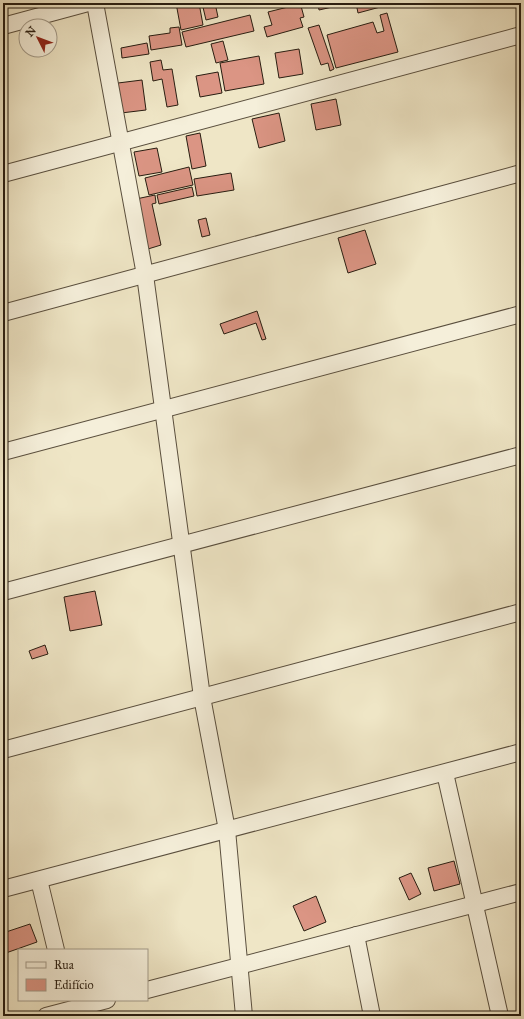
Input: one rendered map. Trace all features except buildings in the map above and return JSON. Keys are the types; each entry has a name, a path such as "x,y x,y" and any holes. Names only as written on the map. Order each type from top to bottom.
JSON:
{"street":[{"path":"3,26 88,3"},
{"path":"94,3 145,275 202,697 227,830 244,1016"},
{"path":"3,174 121,141 521,35"},
{"path":"3,313 521,173"},
{"path":"3,452 521,314"},
{"path":"3,592 521,455"},
{"path":"3,750 521,612"},
{"path":"3,889 521,752"},
{"path":"445,773 500,1016"},
{"path":"40,880 56,949"},
{"path":"148,990 521,892"},
{"path":"356,935 372,1016"},
{"path":"46,1016 103,1001"}]}
